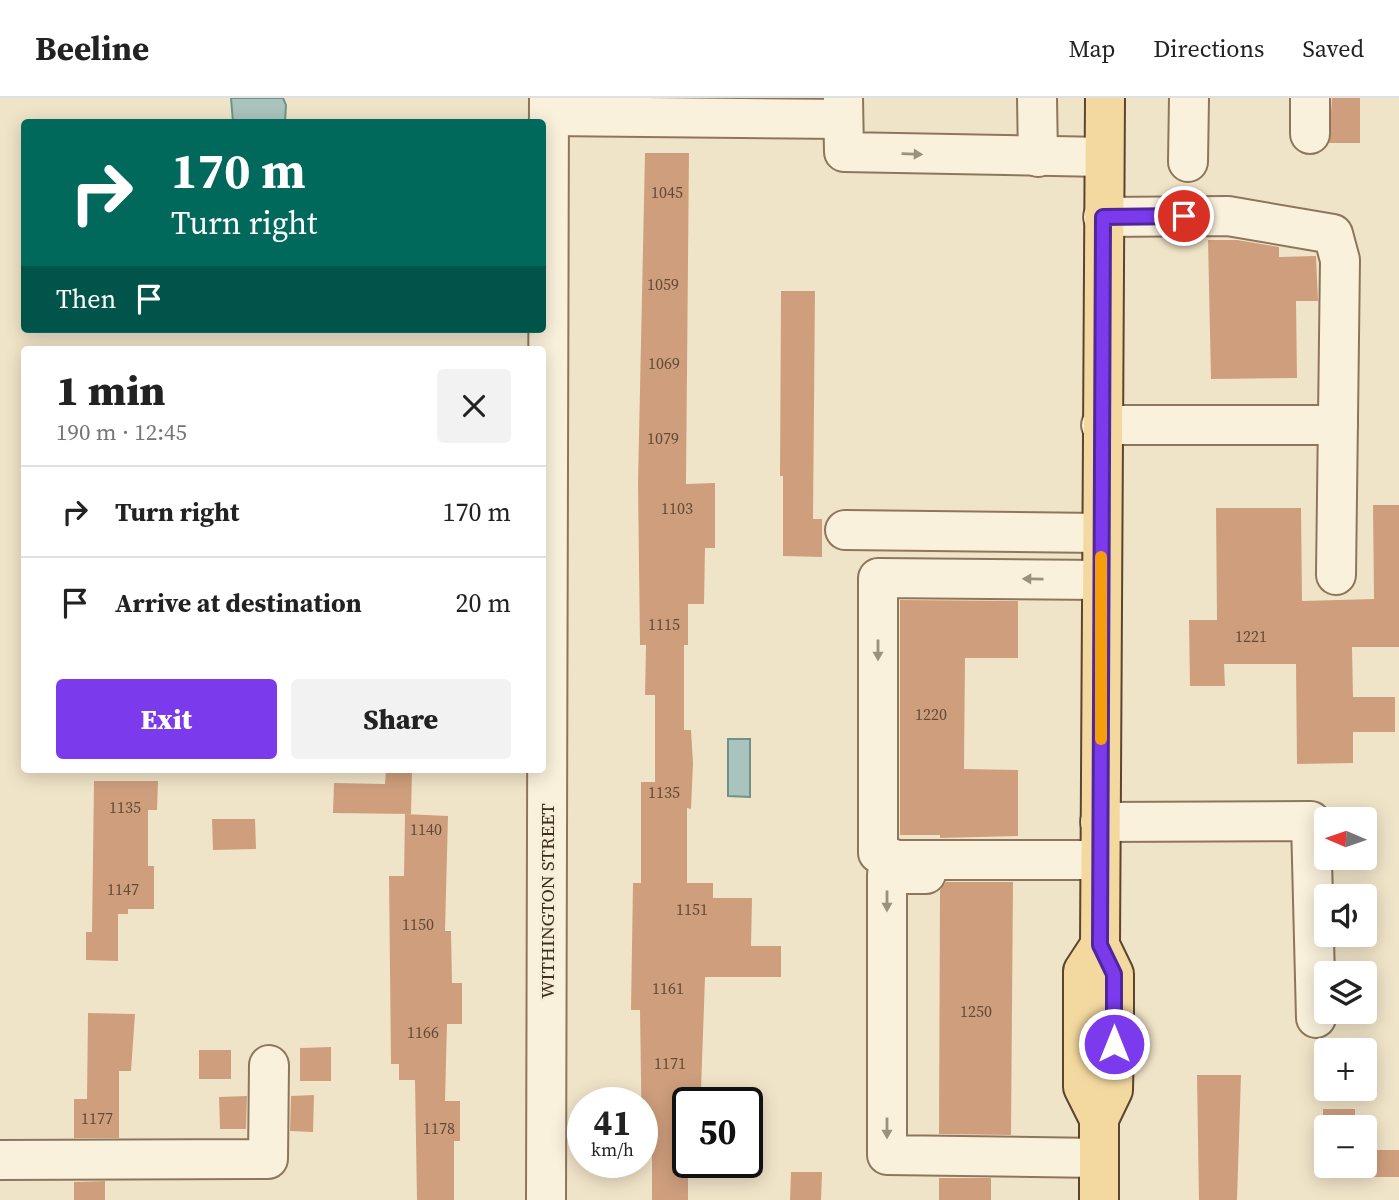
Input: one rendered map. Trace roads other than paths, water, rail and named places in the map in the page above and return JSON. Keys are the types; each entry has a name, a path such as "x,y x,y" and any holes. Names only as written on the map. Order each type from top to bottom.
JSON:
{"main road":[{"path":"1099,1200 1099,1119 1113,1090 1114,1016 1114,974 1100,945 1105,98"}],"street":[{"path":"1037,98 1038,157"},
{"path":"1188,162 1189,98"},
{"path":"549,107 843,109 844,152 1104,157"},
{"name":"WITHINGTON STREET","path":"546,1200 549,107"},
{"path":"1103,217 1228,216 1333,234 1340,260 1336,575"},
{"path":"1101,425 1338,425"},
{"path":"845,530 1101,533"},
{"path":"1100,868 897,860 878,853 878,578 1101,580"},
{"path":"1100,822 1311,821 1315,961"},
{"path":"1099,1158 887,1155 887,874 1100,868"},
{"path":"0,1160 268,1159 269,1065"}],"water":[{"path":"231,98 283,98 286,105 285,119 233,119"},
{"path":"728,739 750,739 750,797 728,796"}]}
